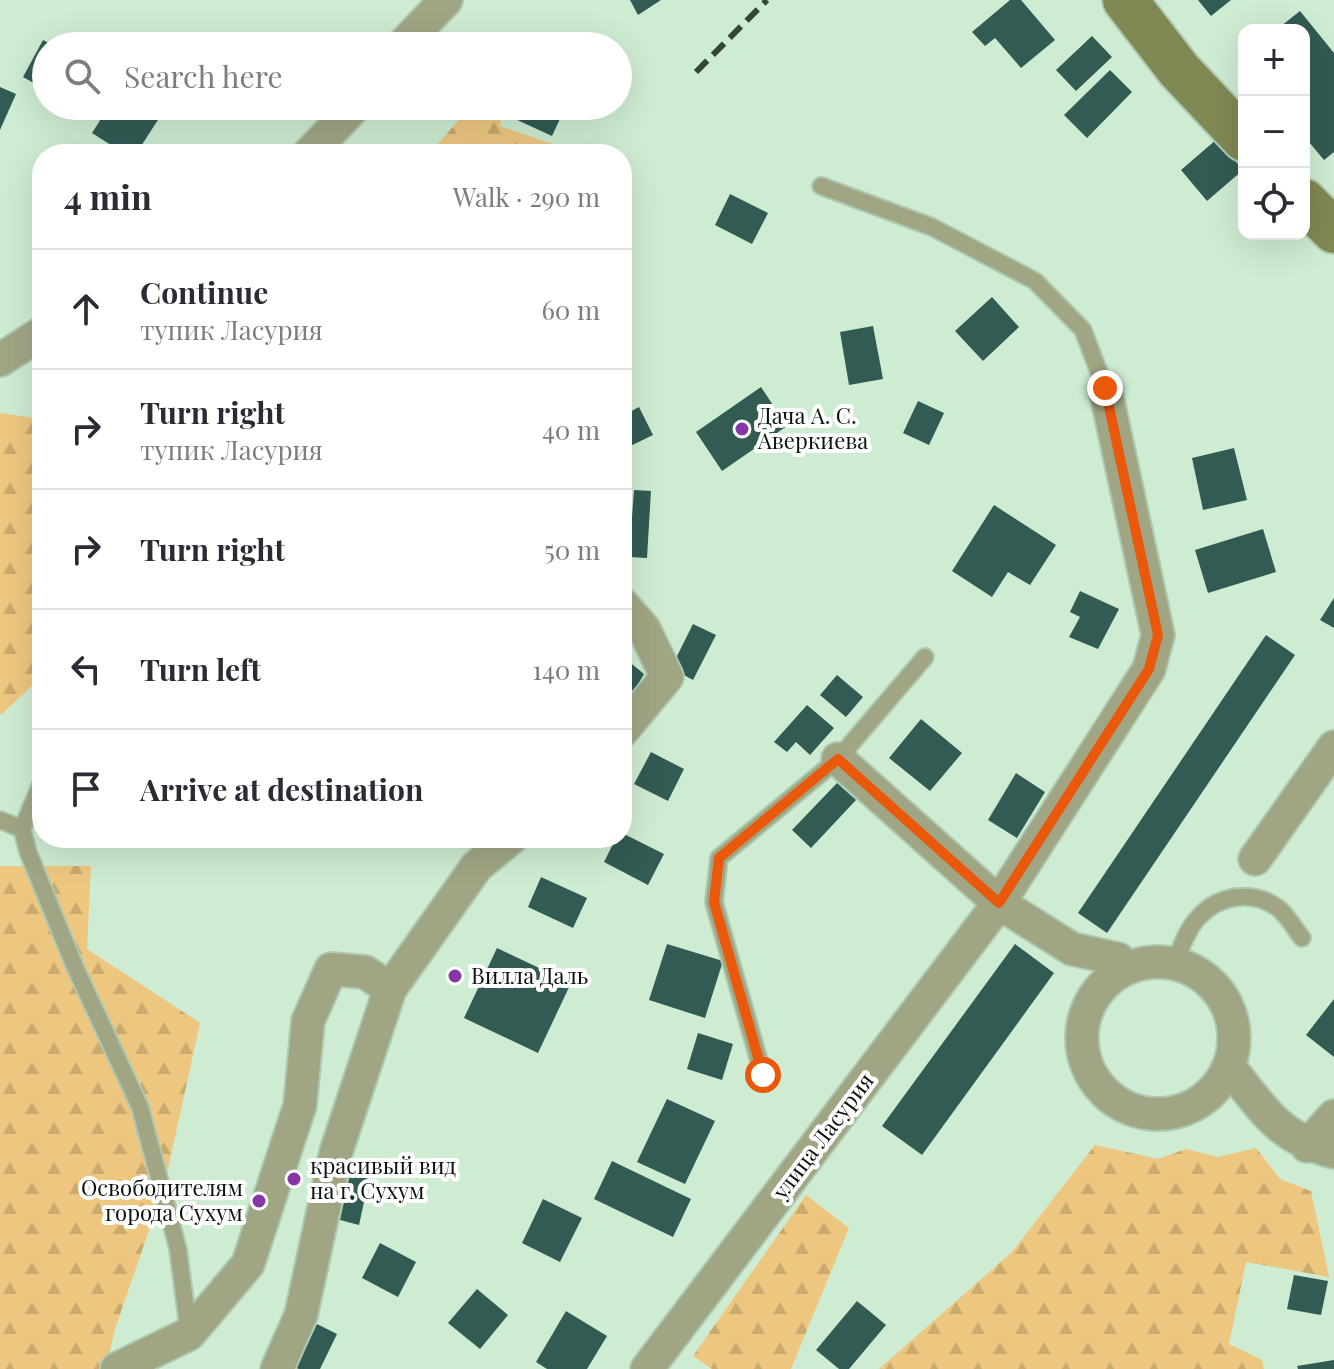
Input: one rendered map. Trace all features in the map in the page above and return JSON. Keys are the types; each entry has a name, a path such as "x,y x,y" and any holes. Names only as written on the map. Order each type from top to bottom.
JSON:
{"street":[{"path":"415,32 446,0"},
{"path":"1125,0 1179,70 1238,133"},
{"path":"319,144 342,120"},
{"path":"1310,207 1334,231"},
{"path":"0,360 32,339"},
{"name":"улица Ласурия","path":"647,1369 999,903 1149,669 1158,635 1105,388"},
{"path":"632,615 644,629 667,677 632,719"},
{"path":"1255,859 1334,747"},
{"path":"838,759 999,903 1072,949 1118,959 1125,968"},
{"path":"277,1369 301,1315 336,1152 390,989 477,866 499,848"},
{"path":"1151,961 1174,963 1202,974 1220,992 1232,1016 1235,1042 1230,1068 1216,1089 1197,1105 1174,1114 1149,1115 1126,1108 1105,1094 1090,1074 1083,1051 1083,1026 1090,1002 1105,982 1125,968 1151,961"},
{"path":"117,1369 189,1334 248,1264 300,1105 308,1021 331,969 365,972 390,989"},
{"path":"1230,1068 1279,1128 1320,1149 1334,1116"}],"lane":[{"path":"821,186 932,227 1035,281 1083,330 1105,388"},
{"path":"763,1075 714,902 719,858 838,759 925,657"},
{"path":"32,806 22,829 28,852 75,967 140,1107 178,1249 189,1334"},
{"path":"0,820 22,829"},
{"path":"1174,963 1196,919 1227,897 1253,896 1278,908 1302,938"}],"green space":[{"path":"459,120 501,120 500,126 552,144 438,144"},
{"path":"0,413 32,418 32,686 0,714"},
{"path":"0,866 91,866 87,949 200,1023 164,1187 115,1329 106,1369 0,1369"},
{"path":"1095,1145 1158,1159 1186,1149 1218,1157 1256,1148 1280,1179 1311,1191 1329,1277 1246,1262 1229,1344 1262,1360 1264,1369 879,1369 1012,1252"},
{"path":"806,1195 849,1228 791,1369 712,1369 693,1356"}],"building":[{"path":"630,0 661,0 638,15"},
{"path":"1010,0 1021,0 1055,40 1021,68 995,38 985,46 972,32"},
{"path":"1198,0 1231,0 1211,16"},
{"path":"1300,11 1334,53 1334,152 1324,160 1310,143 1310,24 1284,24"},
{"path":"1092,36 1112,57 1076,91 1056,70"},
{"path":"32,60 32,82 23,77"},
{"path":"1110,70 1132,92 1087,138 1064,115"},
{"path":"0,87 16,94 0,130"},
{"path":"100,120 158,120 142,144 109,144 92,133"},
{"path":"517,120 559,120 552,136"},
{"path":"1217,139 1238,164 1238,174 1207,201 1181,170"},
{"path":"730,194 768,213 752,244 715,225"},
{"path":"992,297 1019,327 983,361 955,331"},
{"path":"873,326 883,379 849,385 840,332"},
{"name":"Дача А. С. Аверкиева","path":"761,387 787,426 722,471 696,432"},
{"path":"918,401 944,413 929,445 903,433"},
{"path":"639,407 653,435 632,445 632,411"},
{"path":"1234,448 1247,500 1203,510 1192,458"},
{"path":"634,490 651,491 647,558 632,557"},
{"path":"994,505 1056,545 1030,585 1008,572 992,597 952,571"},
{"path":"1263,529 1276,572 1208,593 1195,550"},
{"path":"1080,591 1119,609 1098,649 1069,637 1080,617 1070,612"},
{"path":"1334,598 1334,628 1320,620"},
{"path":"693,624 716,635 693,680 671,668"},
{"path":"1266,635 1295,655 1107,933 1078,913"},
{"path":"632,664 644,674 632,694"},
{"path":"837,675 863,697 846,717 820,695"},
{"path":"807,705 834,728 810,755 796,742 787,752 774,742"},
{"path":"921,719 962,753 930,791 889,758"},
{"path":"651,752 684,769 668,801 634,784"},
{"path":"1016,773 1045,792 1017,838 988,820"},
{"path":"837,783 856,800 811,848 792,830"},
{"path":"632,838 664,854 648,885 604,862 611,848 632,848"},
{"path":"541,877 587,898 573,928 528,907"},
{"path":"667,944 723,961 705,1018 649,1000"},
{"path":"1015,944 1054,973 922,1155 882,1126"},
{"path":"497,948 571,983 538,1053 464,1018"},
{"path":"1334,999 1334,1057 1306,1035"},
{"path":"698,1033 733,1044 722,1080 687,1069"},
{"path":"667,1099 715,1121 685,1184 637,1162"},
{"path":"612,1161 691,1199 673,1237 594,1199"},
{"path":"350,1174 369,1179 359,1225 340,1220"},
{"path":"543,1199 582,1218 560,1262 522,1243"},
{"path":"380,1243 416,1262 398,1297 362,1278"},
{"path":"1294,1275 1328,1281 1321,1315 1287,1309"},
{"path":"477,1289 508,1315 480,1349 448,1323"},
{"path":"857,1301 886,1325 849,1369 839,1369 816,1350"},
{"path":"566,1311 607,1336 587,1369 547,1369 536,1362"},
{"path":"317,1324 337,1334 320,1369 296,1368"},
{"path":"1334,1360 1334,1369 1298,1369 1297,1366"}],"railway":[{"path":"696,72 767,0"}],"place":[{"name":"Дача А. С. Аверкиева","path":"742,429"},
{"name":"Вилла Даль","path":"455,976"},
{"name":"красивый вид на г. Сухум","path":"294,1179"},
{"name":"Освободителям города Сухум","path":"259,1201"}],"route":[{"path":"763,1075 714,902 719,858 838,759 999,903 1149,669 1158,635 1105,388"}]}
